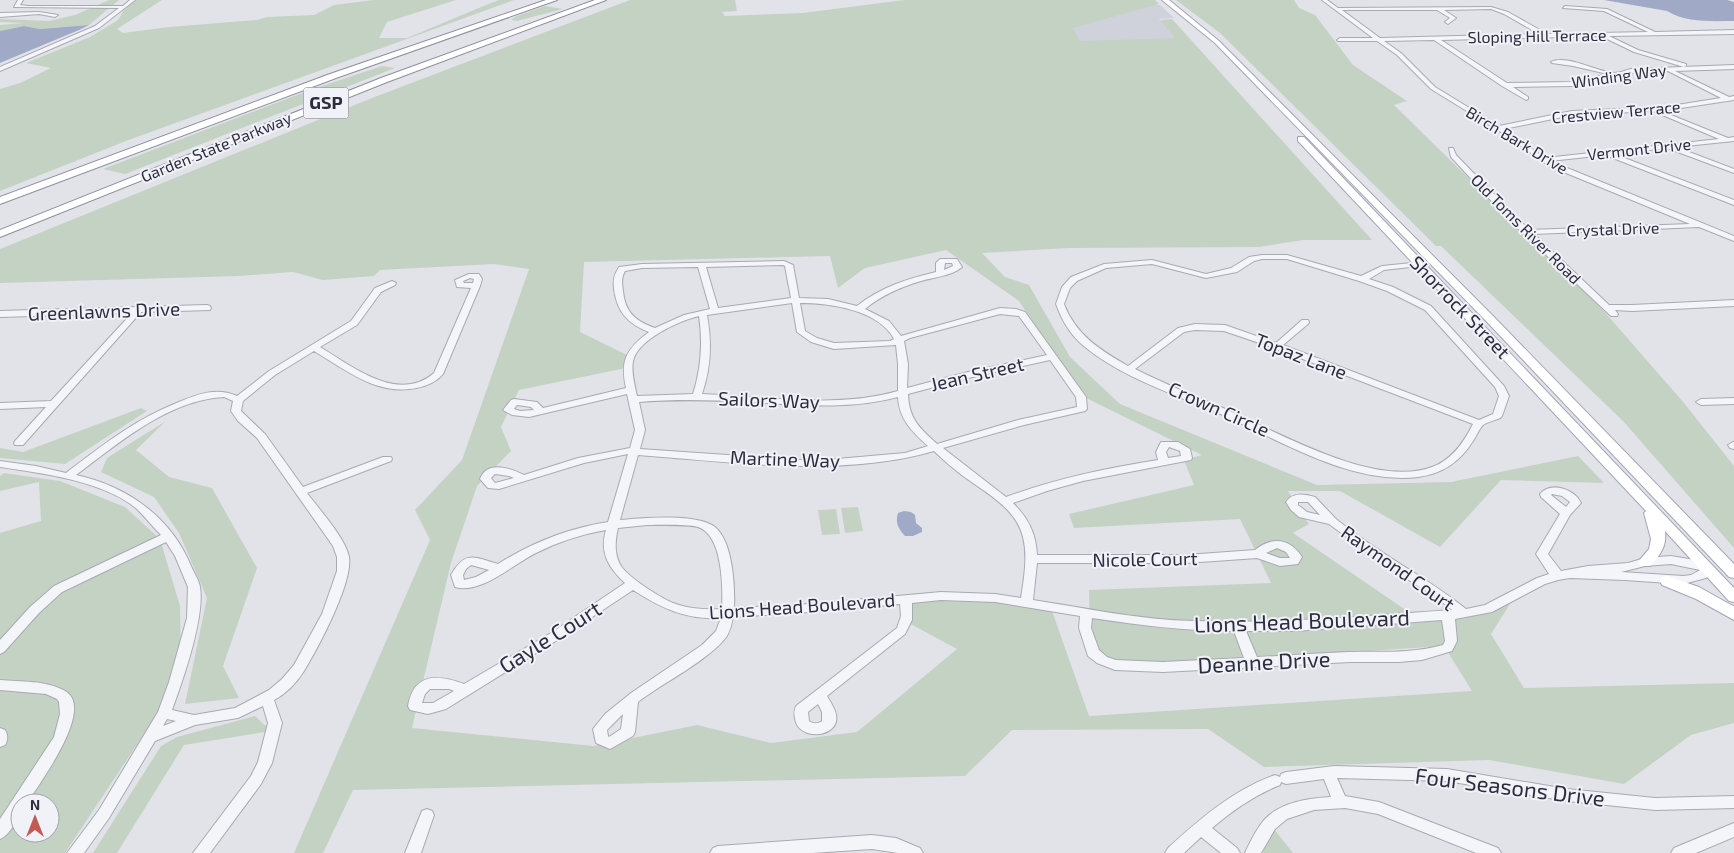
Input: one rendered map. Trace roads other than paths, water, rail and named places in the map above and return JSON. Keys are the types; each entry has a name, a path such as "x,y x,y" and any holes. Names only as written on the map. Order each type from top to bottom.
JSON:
{"highway":[{"path":"429,42 446,33 541,0"},
{"name":"Garden State Parkway","path":"0,200 209,121 429,42 553,0"},
{"name":"Garden State Parkway","path":"0,234 392,77 602,0"}],"main road":[{"name":"Shorrock Street","path":"1165,0 1217,42 1483,312 1734,573"},
{"name":"Shorrock Street","path":"1187,18 1186,21 1709,568 1734,597"},
{"path":"1395,222 1404,238 1420,256 1422,260 1419,264 1431,268 1483,312"},
{"path":"1652,488 1706,556 1709,568 1734,586"},
{"path":"1645,501 1659,530 1658,547 1645,562"},
{"path":"1667,581 1690,588 1716,601 1734,614"}],"street":[{"path":"20,7 16,5 21,0"},
{"path":"108,19 107,16 124,0"},
{"path":"0,69 91,30 133,0"},
{"name":"Birch Bark Drive","path":"1324,0 1408,62 1433,88 1498,128 1543,160 1562,170 1734,239"},
{"path":"0,13 20,7 124,7"},
{"path":"1565,7 1609,11 1655,33"},
{"path":"1438,8 1453,18 1448,22"},
{"path":"1337,9 1491,8 1500,10 1546,36"},
{"path":"0,13 55,15"},
{"name":"Sloping Hill Terrace","path":"1340,40 1734,32"},
{"path":"1601,35 1641,53 1692,68"},
{"path":"1435,38 1526,98"},
{"path":"1554,62 1573,64 1614,74"},
{"name":"Winding Way","path":"1504,85 1572,84 1630,71 1734,67"},
{"path":"1668,69 1685,79 1731,99"},
{"name":"Crestview Terrace","path":"1498,128 1572,113 1679,108 1731,99"},
{"path":"1653,110 1732,140"},
{"name":"Vermont Drive","path":"1543,160 1732,140"},
{"path":"1667,146 1734,171"},
{"name":"Old Toms River Road","path":"1451,149 1453,156 1527,232 1606,307"},
{"path":"1604,153 1734,203"},
{"name":"Crystal Drive","path":"1527,232 1700,226"},
{"name":"Crown Circle","path":"1275,256 1287,257 1362,279 1406,296 1428,308 1441,320 1499,386 1504,396 1497,416 1479,423 1470,442 1449,464 1439,469 1424,473 1384,473 1329,459 1129,369 1096,351 1069,324 1060,304 1066,287 1074,279 1104,266 1152,262 1206,276 1234,270 1252,259 1275,256"},
{"path":"656,332 639,326 622,309 617,278 622,269 642,266 784,263 789,265 801,332 814,340 834,346 892,344 907,336 1006,310 1022,314 1052,357"},
{"path":"1362,279 1382,268 1419,264"},
{"path":"697,396 704,371 709,313 701,265"},
{"path":"858,310 872,298 894,286 940,273"},
{"path":"150,737 194,720 238,713 267,698 287,683 299,668 328,614 343,571 343,557 339,546 261,436 236,411 238,400 272,373 354,323 378,290 392,283"},
{"path":"315,348 380,384 403,386 429,381 438,374 476,286"},
{"name":"Lions Head Boulevard","path":"900,340 892,328 885,322 858,310 819,301 795,300 683,318 656,332 637,347 628,364 627,373 634,394 640,430 613,526 610,553 616,568 633,584 659,601 677,609 727,615 941,596 995,598 1192,626 1295,626 1448,616 1488,609 1541,581 1588,570 1628,567 1645,562 1671,560 1709,568"},
{"path":"1606,307 1632,308 1734,303"},
{"path":"1606,307 1614,314"},
{"name":"Greenlawns Drive","path":"0,315 207,308"},
{"path":"19,443 139,310"},
{"path":"1277,346 1305,322"},
{"name":"Topaz Lane","path":"1129,369 1180,330 1195,326 1225,328 1479,423"},
{"path":"900,340 905,412 912,425 957,466 1004,502 1026,526 1032,559 1026,603"},
{"name":"Jean Street","path":"903,393 949,380 1052,357"},
{"name":"Martine Way","path":"523,479 605,454 634,452 814,464 906,456 1022,422 1082,409 1081,397 1052,357"},
{"name":"Sailors Way","path":"541,411 634,394 804,403 862,401 903,393"},
{"path":"68,476 132,428 159,413 204,395 225,394 238,400"},
{"path":"1701,402 1734,401"},
{"path":"0,406 54,404"},
{"path":"300,492 387,459"},
{"path":"1004,502 1057,483 1100,472 1164,462"},
{"path":"0,464 93,482 120,494 140,506 168,536 181,556 194,587 193,618 176,682 164,713 104,814 75,853"},
{"path":"1558,576 1548,565 1542,554 1566,513"},
{"path":"499,569 551,541 587,530 640,522 698,523 707,526 718,535 724,553 727,615 724,630 719,637 696,657 631,701"},
{"name":"Raymond Court","path":"1332,522 1386,560 1441,595 1464,614"},
{"path":"0,649 35,609 58,590 168,536"},
{"name":"Nicole Court","path":"1032,559 1176,559 1258,554"},
{"name":"Lions Head Boulevard","path":"1570,574 1635,576 1667,581 1688,579 1706,572 1709,568"},
{"name":"Gayle Court","path":"466,690 555,636 633,584"},
{"path":"820,694 901,632 907,623 906,600"},
{"name":"Deanne Drive","path":"1086,612 1085,628 1094,653 1102,660 1115,665 1163,667 1350,657 1399,657 1433,653 1448,648 1450,640 1448,616"},
{"path":"1238,626 1252,662"},
{"path":"0,686 47,689 62,695 66,702 67,714 60,739 0,832"},
{"path":"201,853 256,780 265,763 275,723 267,698"},
{"path":"164,713 194,720"},
{"path":"0,734 0,741"},
{"path":"1328,773 1341,802"},
{"name":"Four Seasons Drive","path":"1173,853 1201,828 1257,786 1281,779 1328,773 1448,775 1567,795 1655,804 1734,802"},
{"path":"1253,853 1270,824 1282,814 1314,804 1341,802 1353,802 1379,808 1493,853"},
{"path":"413,853 427,815"},
{"path":"1201,828 1232,853"},
{"path":"1679,853 1734,830"},
{"path":"718,853 788,850 872,842 896,845 915,853"}],"water":[{"path":"1604,0 1727,0 1734,2 1734,21 1708,21 1683,18 1667,11"},
{"path":"89,25 0,63 0,31 24,26 40,29"},
{"path":"904,511 915,515 916,523 922,528 922,532 913,536 905,536 897,523 898,513"}]}
